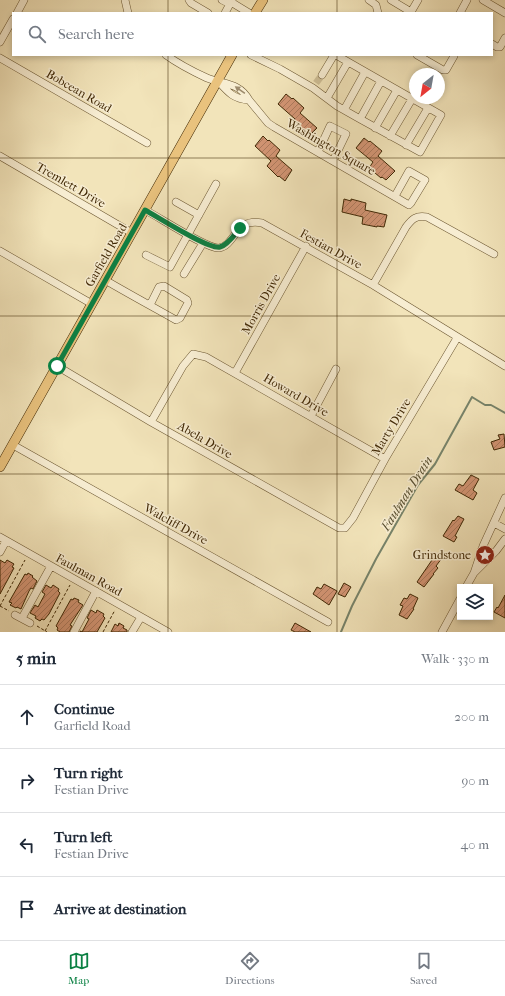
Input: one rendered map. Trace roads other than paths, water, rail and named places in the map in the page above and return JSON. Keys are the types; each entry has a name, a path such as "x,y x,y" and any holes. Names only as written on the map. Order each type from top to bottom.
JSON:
{"main road":[{"path":"256,12 263,0"},
{"name":"Garfield Road","path":"0,467 231,56"}],"street":[{"path":"18,12 24,0"},
{"path":"125,0 128,12"},
{"path":"189,0 191,3 206,12"},
{"path":"222,0 256,12"},
{"path":"369,0 376,5 379,12"},
{"path":"391,0 411,12 418,0"},
{"path":"461,12 467,0"},
{"path":"483,0 492,2 505,13"},
{"path":"225,12 231,2"},
{"path":"0,42 12,21"},
{"path":"493,45 500,47 505,38"},
{"path":"168,56 207,78 218,81"},
{"path":"252,56 315,86 327,98 344,110 420,152 441,115 421,104"},
{"path":"322,75 334,56"},
{"path":"337,56 409,97"},
{"path":"419,56 443,70 446,70 454,56"},
{"name":"Bobcean Road","path":"0,58 147,143"},
{"path":"327,98 348,62"},
{"path":"344,110 365,72"},
{"name":"Washington Square","path":"218,81 228,92 239,99 249,100 268,123 409,205 425,180 409,171 394,196"},
{"path":"360,120 381,81"},
{"path":"375,128 396,90"},
{"path":"390,136 409,104"},
{"path":"406,145 428,108"},
{"path":"318,152 330,126 346,134 334,161"},
{"name":"Tremlett Drive","path":"0,156 132,233"},
{"path":"146,255 170,267 216,184"},
{"path":"176,202 199,215"},
{"name":"Festian Drive","path":"145,210 213,247 221,247 226,244 240,228 251,222 262,223 306,246 373,285 457,338 505,366"},
{"path":"373,285 406,227 416,216 427,217 494,254"},
{"path":"184,274 202,242"},
{"name":"Morris Drive","path":"235,373 306,246"},
{"path":"0,251 92,304"},
{"path":"105,280 176,320 180,318 188,303 187,300 164,286 160,287 150,305"},
{"name":"Marty Drive","path":"345,528 353,518 385,459 457,338"},
{"name":"Howard Drive","path":"151,422 183,366 193,354 206,357 385,459"},
{"name":"Abela Drive","path":"57,366 151,422 334,526 345,528"},
{"path":"311,416 336,369"},
{"name":"Walcliff Drive","path":"12,444 328,622"},
{"path":"468,584 474,573 505,498"},
{"path":"494,523 505,529"},
{"path":"0,552 3,539"},
{"name":"Faulman Road","path":"3,539 168,632"},
{"path":"474,573 496,551 505,539"},
{"path":"22,618 51,566"},
{"path":"74,632 96,592"},
{"path":"442,632 457,604"},
{"path":"15,615 30,623"},
{"path":"132,632 141,617"}],"waterway":[{"name":"Faulman Drain","path":"341,632 352,606 376,559 418,485 435,464 472,397 485,405 491,405 505,413"}],"tunnel":[{"path":"316,83 322,75"}],"place":[{"name":"Grindstone","path":"485,555"}]}
